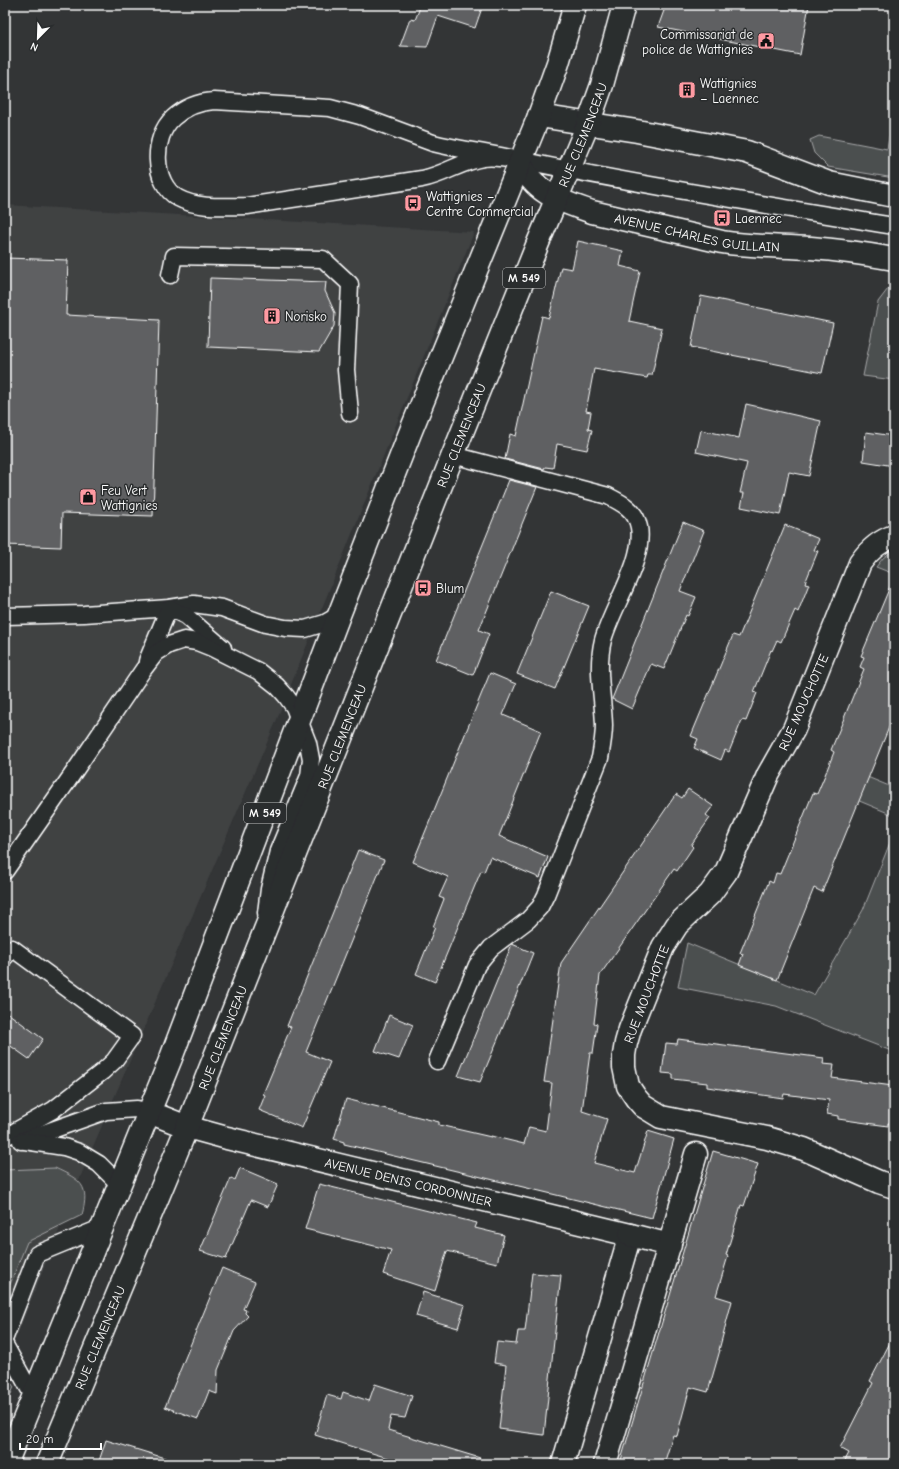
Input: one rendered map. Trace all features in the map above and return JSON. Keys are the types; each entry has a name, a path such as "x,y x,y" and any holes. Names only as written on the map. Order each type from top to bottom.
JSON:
{"main road":[{"name":"M 549","path":"6,1462 34,1398 171,1058 339,615 410,433 539,116 558,63 575,5"},
{"name":"RUE CLEMENCEAU","path":"47,1464 187,1127 535,249 570,170 602,85 624,5"},
{"path":"539,116 652,134 747,152 829,183 894,196"},
{"name":"AVENUE CHARLES GUILLAIN","path":"520,161 527,175 534,184 545,192 573,206 592,212 740,245 846,251 894,259"},
{"name":"RUE MOUCHOTTE","path":"894,536 886,539 868,551 860,563 794,729 768,775 726,872 710,894 677,925 663,947 630,1029 624,1055 624,1067 628,1086 643,1106 661,1117 767,1138 804,1149 879,1182 894,1187"},
{"name":"AVENUE DENIS CORDONNIER","path":"149,1112 187,1127 220,1136 670,1245"},
{"path":"605,1464 696,1154"},
{"path":"563,1464 630,1235"}],"lane":[{"path":"520,161 433,143 354,114 330,108 214,101 201,102 191,105 172,119 164,129 161,139 158,164 159,174 169,190 178,198 200,204 247,206 422,179 436,176 471,161 485,157 520,161 894,226"},
{"path":"170,275 174,256 323,259 350,284 346,370 350,413"},
{"path":"437,1061 477,965 491,948 528,920 540,907 600,758 604,736 600,683 600,662 603,640 635,559 640,541 639,526 634,514 624,504 608,496 453,455"},
{"path":"5,616 84,614 206,604 222,608 265,624 285,628 305,629 325,623 339,615"},
{"path":"169,608 186,616 236,659"},
{"path":"143,670 169,608"},
{"path":"5,871 156,653 169,645 184,640 197,642 236,659 258,671 277,686 294,707 308,743 311,759 309,776 278,851 268,890 265,930"},
{"path":"5,957 12,948 132,1036 114,1061 102,1072 53,1110 5,1137"},
{"path":"21,1141 106,1111 137,1109 149,1112"},
{"path":"5,1142 21,1141 52,1144 79,1152 99,1164 120,1185"},
{"path":"5,1337 37,1254 103,1227"},
{"path":"5,1345 34,1398"}],"shaded area":[{"path":"890,132 894,132 894,178 828,167 814,153 810,140 819,136 887,149"},
{"path":"5,205 474,232 275,724 88,1158 5,1365"},
{"path":"894,281 894,380 863,376 878,302"},
{"path":"894,550 894,574 876,567 883,558"},
{"path":"831,762 894,788 894,1052 776,1006 678,987 687,943 814,995 863,910 891,840 893,815 821,785"},
{"path":"55,1168 77,1180 84,1190 85,1197 82,1215 27,1242 5,1297 5,1170"},
{"path":"5,1374 14,1387 5,1408"}],"building":[{"path":"419,5 483,5 475,28 438,16 427,47 400,46 410,19 415,20 419,10"},
{"name":"Commissariat de police de Wattignies","path":"666,5 809,5 800,55 658,27"},
{"path":"578,241 623,251 620,266 640,271 629,321 662,328 652,375 648,375 647,378 594,369 586,411 591,412 588,429 592,430 587,450 557,444 553,468 545,467 544,469 505,459 510,434 516,436 542,316 549,318 561,267 572,269"},
{"path":"5,258 68,260 66,315 159,320 153,516 62,513 61,547 5,545"},
{"name":"Norisko","path":"210,278 326,282 325,291 335,313 334,326 319,352 208,347"},
{"path":"701,296 833,323 822,373 691,347"},
{"path":"746,404 821,421 809,476 789,472 780,515 741,507 744,493 740,493 747,463 696,452 701,430 739,438"},
{"path":"866,432 894,436 894,466 863,461"},
{"path":"509,480 537,487 479,630 489,634 473,675 436,660"},
{"path":"683,522 704,531 680,591 696,597 688,616 686,615 664,669 651,664 632,709 612,699"},
{"path":"785,525 819,539 814,550 818,551 805,583 809,584 798,612 795,610 781,642 777,640 772,651 771,650 754,692 757,693 746,721 742,720 729,752 725,750 721,760 694,748 698,739 691,736 733,635 739,637"},
{"path":"894,577 894,715 822,892 814,888 777,980 739,965 743,954 740,953 769,881 773,883 776,873 780,874 813,793 817,794 825,775 834,752 831,750 864,669 860,667 864,657 861,656"},
{"path":"551,591 589,606 555,689 517,674"},
{"path":"490,673 516,684 503,715 541,731 499,836 548,857 540,878 490,857 484,872 481,871 435,982 416,974 435,927 433,927 444,899 439,897 448,877 413,862"},
{"path":"688,789 713,806 706,815 710,818 691,845 693,847 677,871 674,869 600,975 594,1023 597,1024 593,1053 590,1053 582,1111 607,1119 594,1163 635,1173 648,1131 674,1139 652,1218 344,1144 344,1142 334,1139 346,1099 439,1122 439,1125 524,1144 529,1127 546,1131 552,1083 544,1082 561,963 676,794 682,798"},
{"path":"358,850 384,860 306,1052 330,1062 302,1128 259,1110 265,1095 263,1094 291,1027 287,1026"},
{"path":"512,944 533,953 513,1003 480,1082 458,1076"},
{"path":"5,1011 43,1039 29,1059 5,1042"},
{"path":"389,1015 413,1025 399,1059 375,1051"},
{"path":"678,1039 824,1058 823,1064 834,1065 832,1078 893,1086 894,1124 888,1123 888,1126 838,1119 838,1116 827,1114 829,1100 784,1094 783,1098 707,1087 707,1083 673,1079 673,1074 662,1073 666,1043 677,1044"},
{"path":"713,1151 758,1164 744,1206 741,1205 726,1255 728,1256 716,1296 732,1301 720,1350 708,1392 690,1387 677,1436 673,1435 664,1464 634,1464 621,1460"},
{"path":"240,1168 278,1184 268,1207 251,1200 226,1259 200,1251 231,1178 235,1180"},
{"path":"319,1184 477,1223 475,1228 504,1235 497,1263 447,1251 435,1291 383,1274 391,1250 305,1229"},
{"path":"222,1268 255,1282 243,1309 246,1310 245,1313 248,1316 234,1331 218,1370 217,1394 209,1391 198,1419 165,1407"},
{"path":"532,1273 561,1275 544,1435 499,1429 506,1365 494,1363 497,1342 516,1344 518,1331 525,1331"},
{"path":"423,1292 465,1305 458,1328 416,1316"},
{"path":"894,1335 894,1464 843,1464 849,1453 840,1448 873,1383 870,1381"},
{"path":"375,1384 412,1396 405,1418 391,1416 388,1430 480,1458 479,1464 407,1464 315,1435 327,1395 341,1399 343,1392 369,1401"},
{"path":"106,1440 168,1459 167,1464 98,1464"}],"place":[{"name":"Commissariat de police de Wattignies","path":"766,41"},
{"name":"Wattignies – Laennec","path":"687,90"},
{"name":"Wattignies – Centre Commercial","path":"413,203"},
{"name":"Laennec","path":"722,218"},
{"name":"Norisko","path":"272,316"},
{"name":"Feu Vert Wattignies","path":"88,497"},
{"name":"Blum","path":"423,588"}]}
